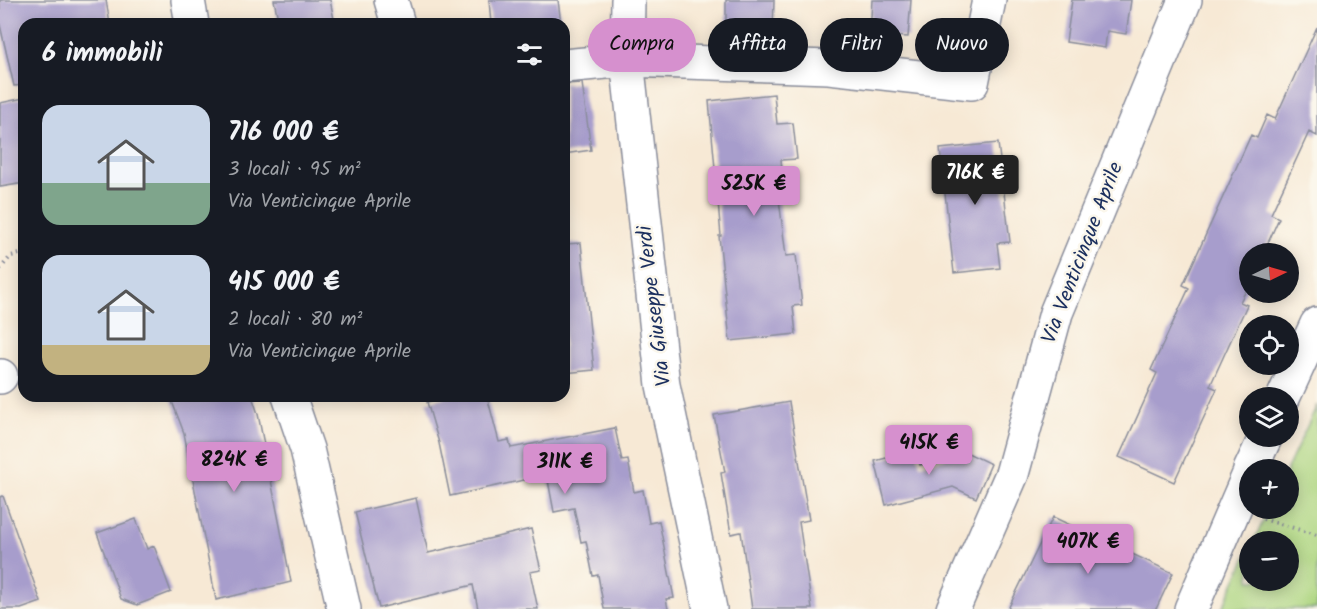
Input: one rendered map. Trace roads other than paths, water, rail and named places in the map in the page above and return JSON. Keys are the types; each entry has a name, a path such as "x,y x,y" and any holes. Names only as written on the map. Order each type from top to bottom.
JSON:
{"street":[{"path":"188,0 191,18"},
{"path":"391,0 396,18"},
{"name":"Via Giuseppe Verdi","path":"628,0 628,18"},
{"path":"696,62 829,67 972,83 989,0"},
{"name":"Via Venticinque Aprile","path":"953,609 1012,474 1056,313 1185,0"},
{"path":"570,65 588,64"},
{"name":"Via Giuseppe Verdi","path":"628,72 663,385 710,609"},
{"path":"1288,387 1317,324"},
{"path":"291,402 307,449 344,609"},
{"path":"1191,609 1239,495"}]}
